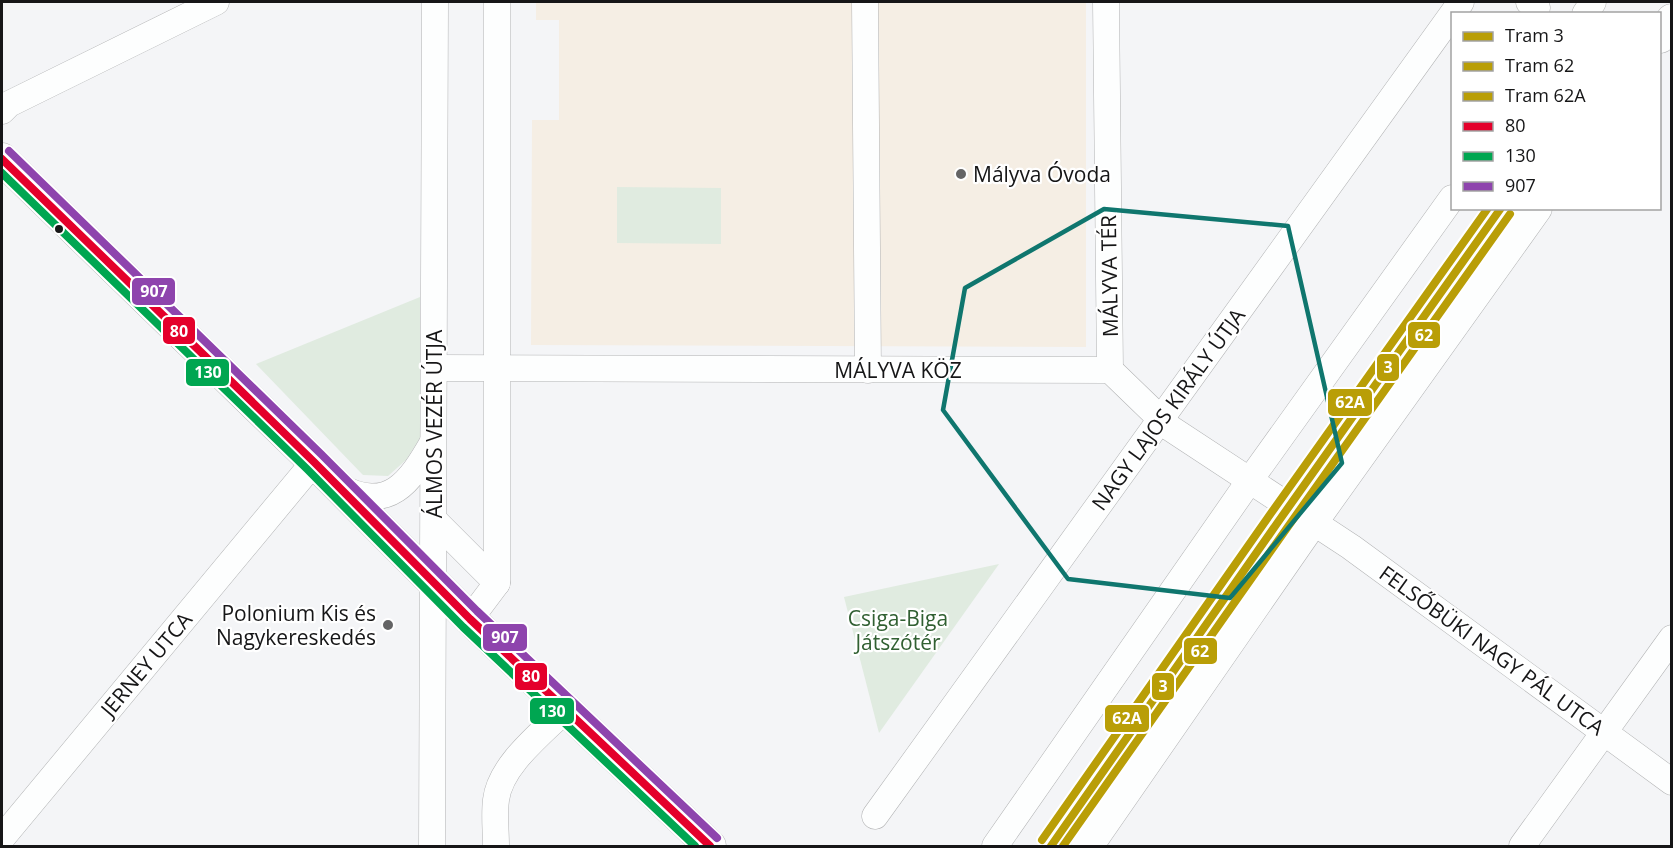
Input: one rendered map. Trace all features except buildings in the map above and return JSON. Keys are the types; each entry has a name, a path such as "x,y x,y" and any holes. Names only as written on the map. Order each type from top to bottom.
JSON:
{"main road":[{"path":"1661,34 1671,20"},
{"path":"2,159 314,462 470,619 710,846"},
{"path":"1087,846 1313,520 1535,210"}],"street":[{"path":"2,111 9,104 216,2"},
{"name":"ÁLMOS VEZÉR ÚTJA","path":"432,846 435,2"},
{"path":"470,619 497,583 497,2"},
{"path":"865,2 868,370"},
{"name":"MÁLYVA TÉR","path":"1106,2 1110,370"},
{"name":"NAGY LAJOS KIRÁLY ÚTJA","path":"875,816 1451,16"},
{"path":"995,846 1250,480 1451,199"},
{"name":"MÁLYVA KÖZ","path":"434,368 1110,370"},
{"path":"1110,370 1170,428 1313,520"},
{"path":"337,485 368,497 392,492 412,476 434,442"},
{"name":"JERNEY UTCA","path":"2,838 314,462"},
{"path":"434,520 497,583"},
{"name":"FELSŐBÜKI NAGY PÁL UTCA","path":"1313,520 1671,782"},
{"path":"1522,846 1671,638"},
{"path":"496,846 496,800 501,779 514,761 566,709"}],"highlighted area":[{"path":"1104,209 1288,226 1342,463 1230,598 1068,579 943,410 965,288"}],"shaded area":[{"path":"536,2 1086,2 1086,347 531,345 532,120 559,120 559,20 536,20"}],"green space":[{"path":"617,187 721,188 721,244 617,243"},
{"path":"420,297 420,438 406,460 388,476 363,475 256,364"},
{"name":"Csiga-Biga Játszótér","path":"999,564 879,733 844,597"}],"tram line":[{"name":"62A","path":"1042,840 1487,210"},
{"name":"3","path":"1051,846 1500,210"},
{"name":"62","path":"1063,846 1510,214"}],"transit line":[{"name":"907","path":"9,151 321,454 477,611 717,838"},
{"name":"80","path":"2,159 314,462 470,619 710,846"},
{"name":"130","path":"2,173 307,469 463,627 695,846"}],"place":[{"name":"Mályva Óvoda","path":"961,174"},
{"name":"Polonium Kis és Nagykereskedés","path":"388,625"}]}
